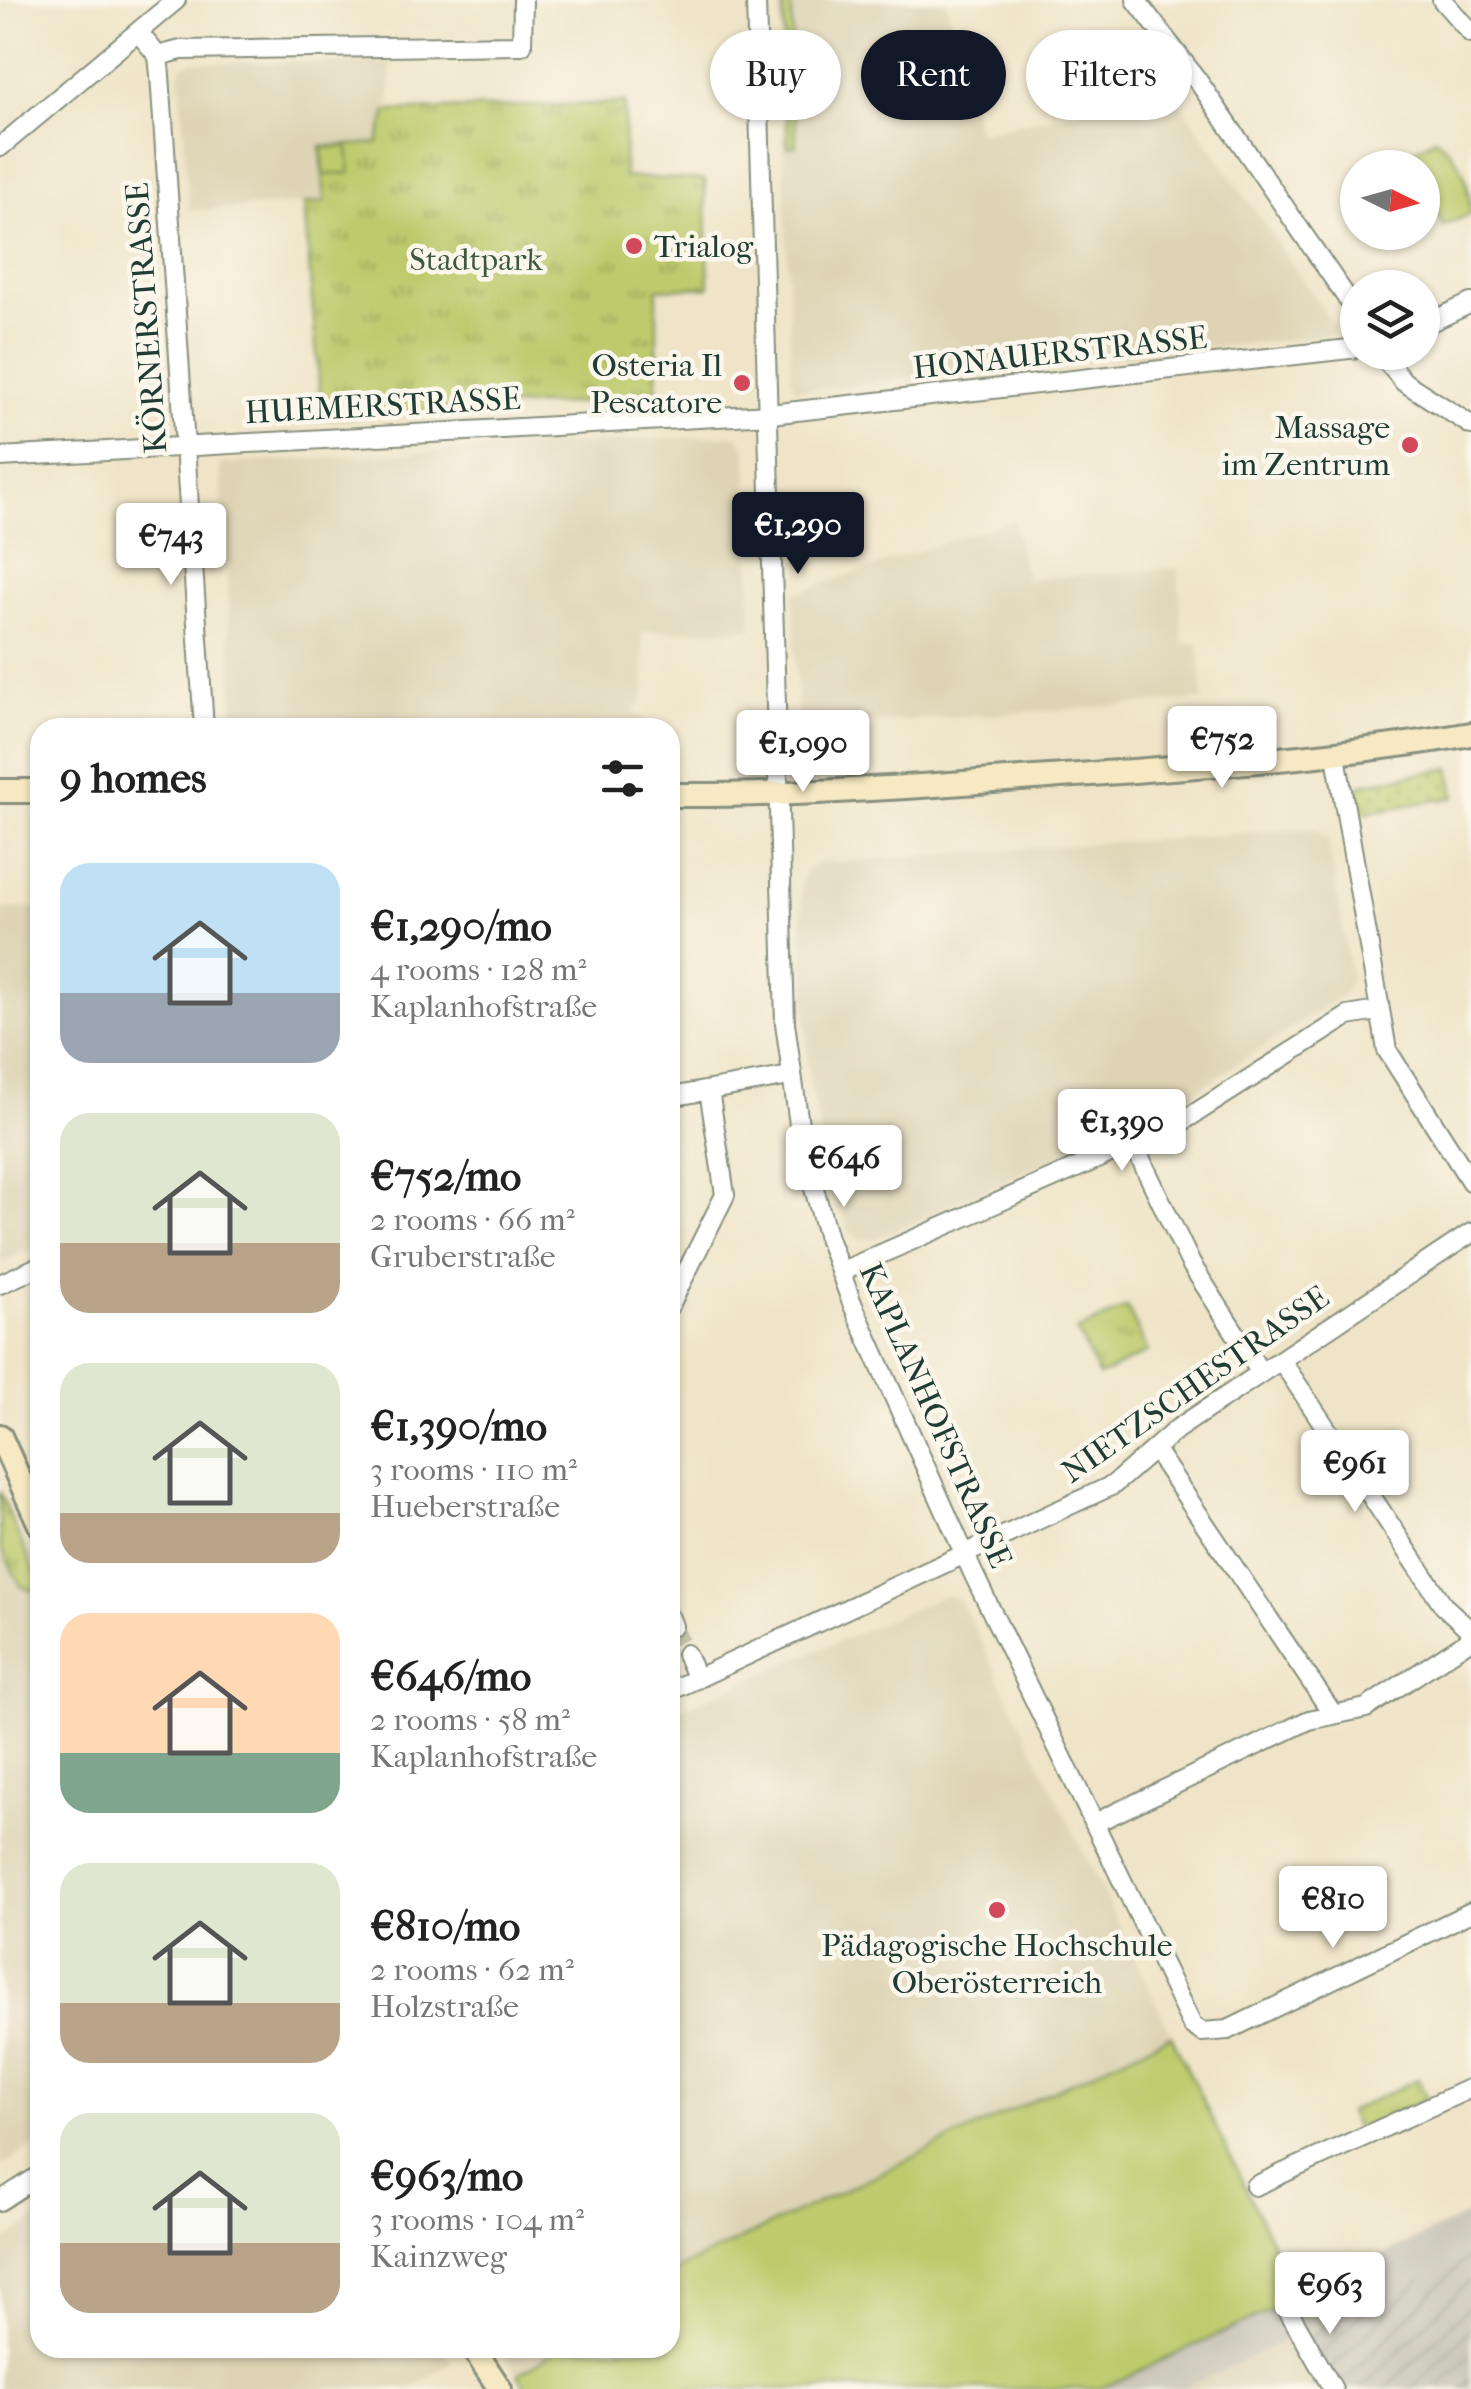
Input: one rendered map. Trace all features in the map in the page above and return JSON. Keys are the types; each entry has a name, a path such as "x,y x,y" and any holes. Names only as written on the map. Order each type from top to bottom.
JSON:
{"main road":[{"path":"680,795 780,796 1336,756 1471,734"},
{"path":"0,792 30,791"},
{"path":"0,1436 30,1503"},
{"path":"480,2358 500,2389"}],"street":[{"path":"0,146 176,0"},
{"path":"138,32 158,56 181,50 522,45 522,0"},
{"name":"KAPLANHOFSTRASSE","path":"756,0 790,1076 802,1146 840,1272 965,1555 1184,2012 1202,2032 1228,2030 1471,1912"},
{"path":"1136,0 1198,81 1340,288"},
{"path":"1442,0 1471,33"},
{"name":"KÖRNERSTRASSE","path":"158,56 203,718"},
{"path":"1440,318 1471,303"},
{"name":"HONAUERSTRASSE","path":"770,414 1340,350"},
{"path":"1394,370 1404,382 1471,425"},
{"name":"HUEMERSTRASSE","path":"0,457 770,414"},
{"path":"1336,756 1378,1011 1395,1067 1471,1182"},
{"path":"840,1272 1134,1143 1211,1105 1348,1016 1378,1011"},
{"path":"680,1095 790,1076"},
{"path":"680,1285 725,1195 708,1090"},
{"path":"1134,1143 1191,1264 1261,1373"},
{"name":"NIETZSCHESTRASSE","path":"680,1687 1088,1500 1133,1472 1177,1429 1471,1233"},
{"path":"0,1284 30,1270"},
{"path":"1280,1360 1444,1606 1471,1631"},
{"path":"1155,1450 1333,1714"},
{"path":"1096,1823 1296,1726 1366,1708 1471,1639"},
{"path":"686,1654 697,1679"},
{"path":"1255,2186 1471,2088"},
{"path":"0,2201 30,2182"},
{"path":"1288,2310 1332,2389"}],"shaded area":[{"path":"779,0 946,0 953,30 861,30 861,120 975,120 978,133 1035,120 1192,119 1337,330 1333,335 796,390 791,381 783,120 841,120 841,30 780,30"},
{"path":"192,62 391,63 390,105 381,124 379,143 325,202 189,211 180,75 182,66"},
{"path":"736,435 747,448 752,628 642,632 645,695 634,713 641,718 234,718 220,464"},
{"path":"1013,519 1026,579 1178,568 1183,644 1199,643 1203,700 810,727 798,721 793,594"},
{"path":"1315,828 1328,840 1351,977 1344,994 1175,1104 876,1239 859,1239 850,1233 830,1183 808,1074 801,881 805,871 818,863"},
{"path":"30,908 30,1250 0,1263 0,909"},
{"path":"0,1492 30,1562 30,2148 0,2167"},
{"path":"947,1594 962,1602 1299,2298 1100,2389 527,2389 507,2358 680,2358 680,1710"},
{"path":"1471,2213 1471,2255 1454,2264 1181,2389 1100,2389"},
{"path":"30,2224 30,2358 449,2358 452,2362 410,2389 0,2389 0,2244"},
{"path":"1471,2255 1471,2389 1312,2389 1289,2341"},
{"path":"1289,2341 1309,2389 1177,2389"}],"green space":[{"path":"783,0 791,0 792,30 784,30"},
{"name":"Stadtpark","path":"625,103 624,177 705,180 709,287 657,289 657,398 322,418 304,204 325,202 321,147 378,143 387,111"},
{"path":"787,120 795,120 796,146 788,147"},
{"path":"1435,138 1445,146 1463,172 1471,214 1443,226 1440,150 1414,150"},
{"path":"348,146 350,173 324,175 322,148"},
{"path":"1450,768 1455,797 1357,814 1355,796 1362,784"},
{"path":"1127,1307 1148,1352 1099,1376 1077,1331"},
{"path":"0,1492 30,1562 30,1590 21,1586 0,1546"},
{"path":"1171,2035 1299,2298 1100,2389 527,2389 518,2375 544,2358 680,2358 682,2267"},
{"path":"1418,2079 1427,2098 1357,2131 1348,2112"}],"tunnel":[{"path":"680,1641 686,1654"}],"place":[{"name":"Trialog","path":"634,246"},
{"name":"Osteria Il Pescatore","path":"742,383"},
{"name":"Massage im Zentrum","path":"1410,445"},
{"name":"Pädagogische Hochschule Oberösterreich","path":"997,1910"}]}
